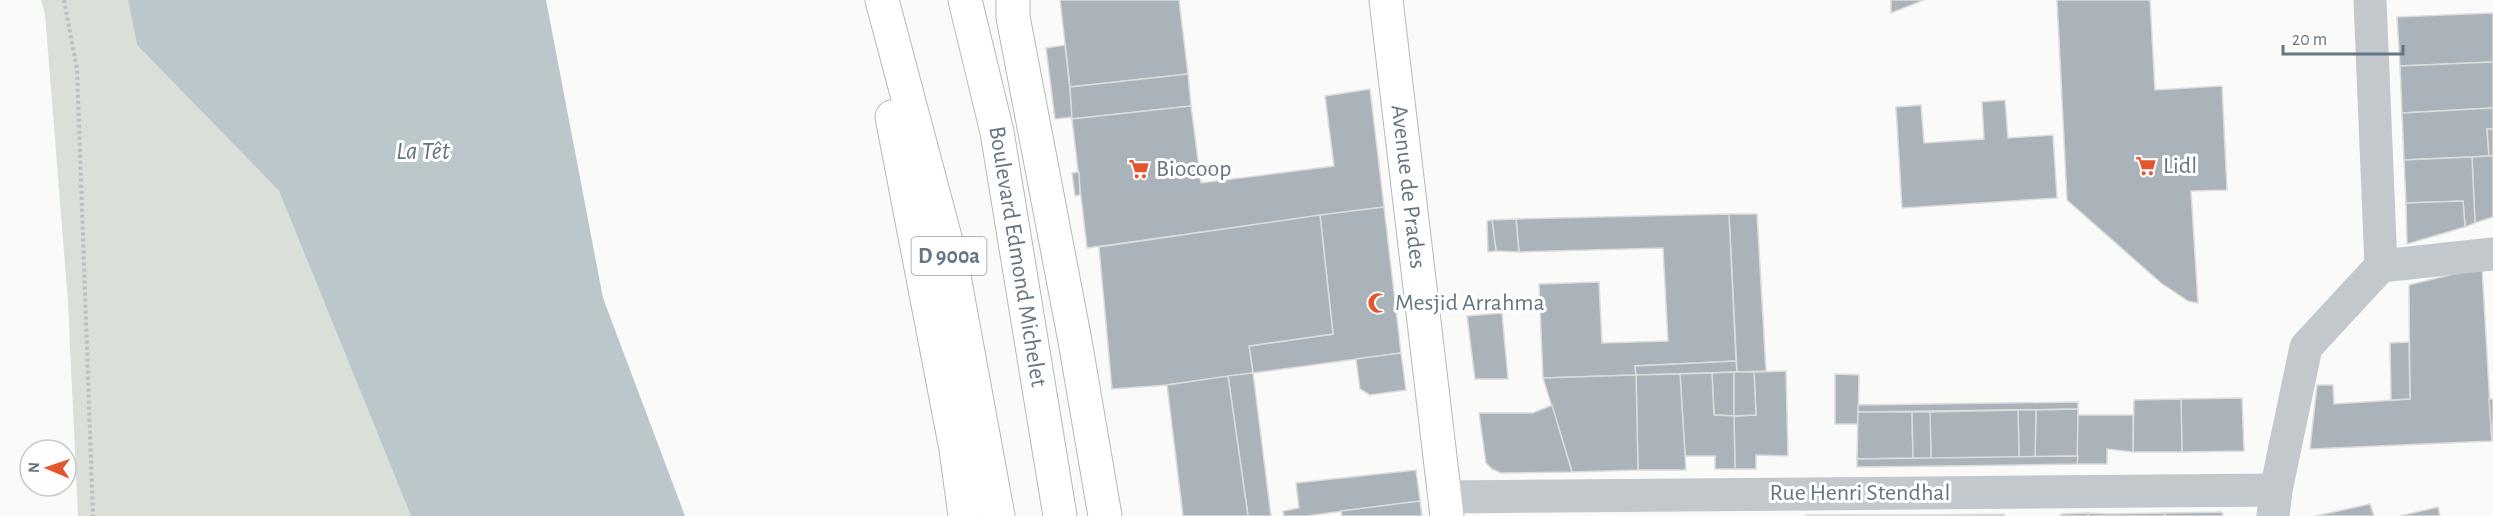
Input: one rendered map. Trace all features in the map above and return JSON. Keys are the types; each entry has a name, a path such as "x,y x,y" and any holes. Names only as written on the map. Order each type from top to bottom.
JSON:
{"main road":[{"path":"870,0 956,449 965,516"},
{"name":"D 900a","path":"882,0 951,260 998,516"},
{"name":"Boulevard Edmond Michelet","path":"965,0 997,132 1060,516"},
{"path":"1013,0 1013,17 1075,340 1105,516"},
{"name":"Avenue de Prades","path":"1386,0 1446,507"}],"street":[{"path":"2370,0 2381,266"},
{"path":"2275,503 2306,347 2381,266 2493,254"},
{"name":"Rue Henri Stendhal","path":"1446,507 2275,503"}],"path":[{"path":"64,0 77,69 93,516"}],"shaded area":[{"path":"41,0 128,0 137,45 279,191 411,516 78,516 78,438 74,438 68,302 45,14"}],"water":[{"name":"La Têt","path":"128,0 546,0 603,298 685,516 411,516 279,191 137,45"}],"building":[{"path":"1060,0 1179,0 1188,74 1070,87"},
{"path":"1891,0 1924,0 1891,13"},
{"name":"Lidl","path":"2057,0 2150,0 2155,90 2222,86 2227,190 2191,191 2198,303 2188,301 2161,283 2067,200"},
{"path":"2493,13 2493,62 2400,66 2397,17"},
{"path":"1065,45 1073,117 1055,119 1046,48"},
{"path":"2493,62 2493,108 2402,113 2400,66"},
{"path":"1188,74 1191,106 1072,119 1070,87"},
{"name":"Biocoop","path":"1370,89 1384,207 1087,248 1072,119 1191,106 1201,183 1334,166 1325,96"},
{"path":"2005,100 2008,138 2053,135 2057,198 1902,208 1896,107 1921,105 1924,143 1984,139 1982,102"},
{"path":"2493,108 2493,129 2487,129 2489,156 2404,160 2402,113"},
{"path":"2487,129 2493,129 2493,156 2489,156"},
{"path":"2493,156 2493,217 2475,223 2472,157"},
{"path":"2472,157 2475,223 2465,227 2463,201 2406,203 2404,160"},
{"path":"1079,172 1080,195 1075,196 1072,173"},
{"path":"2463,201 2465,227 2407,244 2406,203"},
{"path":"1384,207 1401,353 1253,373 1249,346 1333,334 1320,215"},
{"path":"1729,214 1757,214 1766,371 1737,372"},
{"path":"1729,214 1736,361 1635,366 1636,375 1543,378 1539,284 1599,282 1602,343 1668,341 1663,248 1519,252 1516,219"},
{"path":"1320,215 1333,334 1249,346 1253,373 1167,385 1112,389 1099,247"},
{"path":"1516,219 1519,252 1496,251 1492,220"},
{"path":"1492,220 1496,251 1488,252 1487,221"},
{"path":"2482,267 2492,441 2310,449 2317,385 2333,385 2334,404 2410,399 2409,285"},
{"path":"1502,313 1508,379 1475,379 1467,316"},
{"path":"2409,342 2410,399 2391,400 2390,343"},
{"path":"1401,353 1406,390 1370,395 1360,389 1356,359"},
{"path":"1736,361 1737,372 1636,375 1635,366"},
{"path":"1786,371 1788,456 1756,455 1756,469 1735,469 1734,416 1756,415 1754,372"},
{"path":"1734,372 1734,416 1714,415 1712,373"},
{"path":"1734,372 1754,372 1756,415 1734,416"},
{"path":"1253,373 1271,516 1248,516 1228,376"},
{"path":"1712,373 1714,415 1734,416 1735,469 1715,469 1715,456 1685,456 1680,374"},
{"path":"1680,374 1686,470 1638,470 1636,375"},
{"path":"1835,374 1859,375 1858,424 1835,424"},
{"path":"1636,375 1638,470 1572,472 1543,378"},
{"path":"1228,376 1248,516 1183,516 1167,385"},
{"path":"2242,398 2244,451 2182,452 2181,399"},
{"path":"2181,399 2182,452 2133,452 2134,400"},
{"path":"2489,399 2493,399 2493,441 2492,441"},
{"path":"2078,402 2078,409 1858,412 1858,405"},
{"path":"1552,405 1572,472 1501,473 1486,463 1479,413 1533,413"},
{"path":"2078,409 2078,456 2035,457 2036,410"},
{"path":"2018,410 2036,410 2035,457 2019,457"},
{"path":"2018,410 2019,457 1931,459 1930,412"},
{"path":"1858,412 1912,412 1913,458 1857,459"},
{"path":"1912,412 1930,412 1931,459 1913,458"},
{"path":"2078,415 2133,415 2133,452 2107,449 2107,464 2077,464"},
{"path":"2078,456 2077,464 1857,467 1857,459"},
{"path":"1416,470 1420,501 1306,516 1284,516 1283,511 1299,508 1296,483"},
{"path":"1420,501 1422,516 1342,516 1341,511"},
{"path":"2370,504 2374,516 2316,516"},
{"path":"2438,507 2440,516 2400,516"},
{"path":"2222,512 2223,516 2165,516 2165,513"},
{"path":"2088,513 2165,513 2165,516 2088,516"},
{"path":"2088,513 2088,516 2061,516 2061,514"},
{"path":"2004,514 2004,516 1921,516 1921,515"},
{"path":"1921,515 1921,516 1848,516"}],"place":[{"name":"Lidl","path":"2146,166"},
{"name":"Biocoop","path":"1139,169"},
{"name":"Mesjid Arrahma","path":"1378,303"}]}
